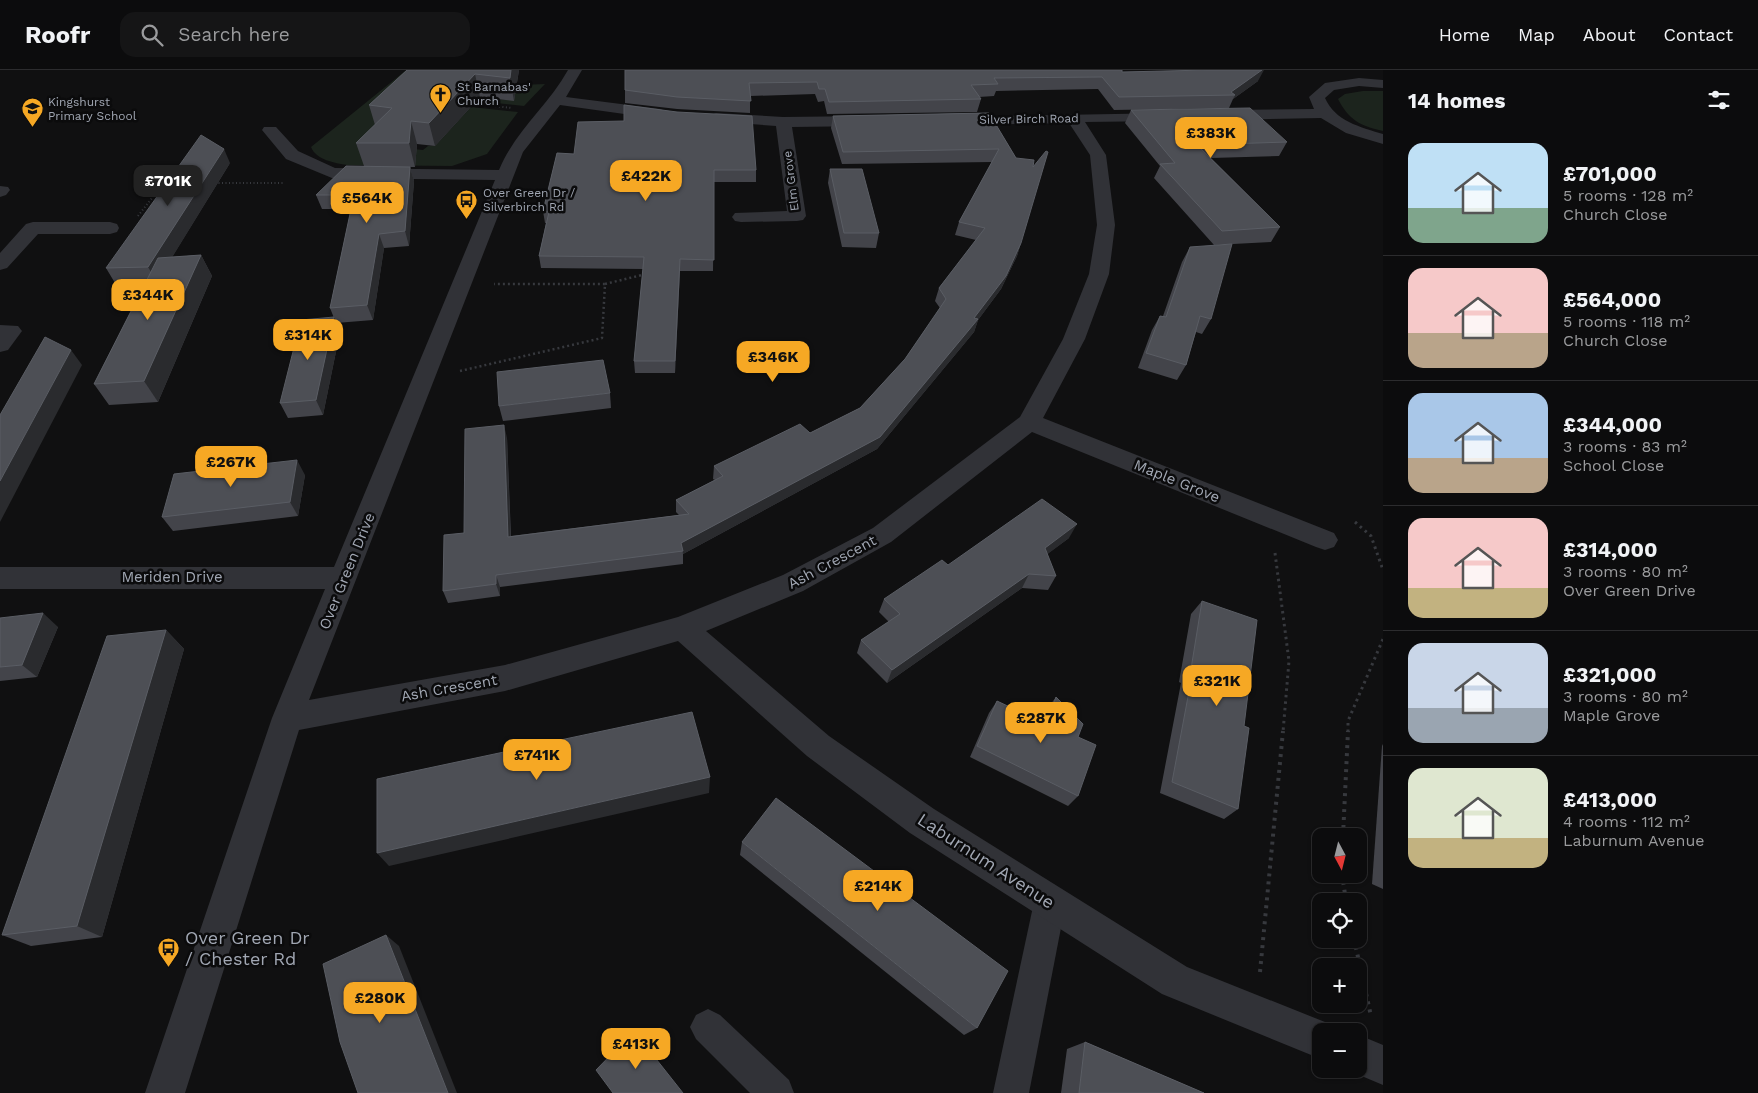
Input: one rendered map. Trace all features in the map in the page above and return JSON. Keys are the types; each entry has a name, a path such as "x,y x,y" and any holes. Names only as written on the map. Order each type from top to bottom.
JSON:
{"street":[{"name":"Over Green Drive","path":"165,1093 287,718 515,152 526,134 570,82 575,70"},
{"path":"1344,70 1359,82"},
{"path":"1324,113 1317,97 1330,86 1359,82 1383,84"},
{"path":"555,100 677,116"},
{"path":"1201,116 1324,113 1352,130 1383,139"},
{"name":"Silver Birch Road","path":"938,120 1181,116"},
{"path":"696,117 783,122 890,120"},
{"name":"Ash Crescent","path":"287,718 505,678 683,628 793,583 882,534 1029,422 1074,339 1099,274 1106,226 1098,155 1074,118"},
{"name":"Elm Grove","path":"741,217 797,216 783,122"},
{"path":"270,130 292,155 332,173 505,175"},
{"path":"0,264 33,228 110,228"},
{"path":"0,331 11,331 0,345"},
{"name":"Maple Grove","path":"1029,422 1325,540"},
{"name":"Meriden Drive","path":"0,578 344,578"},
{"name":"Laburnum Avenue","path":"683,628 818,746 922,821 1175,981 1312,1036"}],"lane":[{"path":"1011,1093 1050,902"},
{"path":"708,1027 776,1093"}],"path":[{"path":"485,105 517,109"},
{"path":"210,184 286,183"},
{"path":"110,228 136,217 163,184 172,184"},
{"path":"461,284 605,284 653,272"},
{"path":"423,380 602,338 605,284"},
{"path":"1255,1012 1270,878 1289,661 1271,518"},
{"path":"1343,828 1348,720 1383,639"},
{"path":"1356,948 1375,1062"}],"shaded area":[{"path":"405,71 426,75 394,147 423,150 428,146 435,146 471,107 518,112 487,154 452,166 347,165 321,158 313,151 311,147"},
{"path":"545,84 524,106 487,102 491,98 508,100 521,85"},
{"path":"1363,91 1383,91 1383,131 1356,121 1346,112 1338,99 1345,94"}],"building":[{"path":"407,70 511,70 510,78 475,74 429,123 411,121 409,143 356,143 392,108 369,105"},
{"path":"625,70 1122,70 1122,72 1262,70 1231,92 1235,95 1119,97 1102,77 994,78 998,84 971,85 981,99 829,102 825,89 819,89 817,82 749,83 751,101 677,97 625,90"},
{"path":"624,105 677,112 752,116 756,170 714,170 714,260 680,259 675,361 634,361 644,257 539,256 549,212 543,211 557,153 574,154 578,122 624,121"},
{"path":"1250,108 1287,142 1197,145 1280,227 1222,231 1160,164 1175,163 1131,110"},
{"path":"989,113 1016,158 1034,160 1033,167 1046,151 1048,152 1021,243 1006,276 974,318 978,319 880,437 681,543 683,551 496,575 496,584 443,591 444,535 464,533 465,429 504,425 508,537 689,514 676,500 723,476 714,466 800,424 810,433 860,408 905,359 946,299 939,288 985,228 959,222 999,149 843,152 833,116"},
{"path":"201,135 224,149 148,267 106,268"},
{"path":"346,166 410,167 405,231 379,234 367,305 330,308 354,195 316,195"},
{"path":"830,169 862,169 879,233 844,233"},
{"path":"1232,244 1211,319 1200,316 1186,365 1146,353 1160,316 1166,317 1190,247"},
{"path":"201,255 144,381 94,384 158,258"},
{"path":"334,317 316,400 280,403 301,320"},
{"path":"45,337 71,350 0,481 0,415"},
{"path":"603,360 610,393 499,406 497,372"},
{"path":"297,460 290,502 162,517 174,474"},
{"path":"1042,499 1077,524 1045,548 1056,576 1029,574 892,670 861,640 900,614 884,599 942,560 948,565"},
{"path":"1202,601 1257,620 1244,726 1249,728 1238,809 1172,782 1193,670 1191,669"},
{"path":"43,613 22,665 0,667 0,618"},
{"path":"166,630 77,926 2,935 107,636"},
{"path":"1056,697 1083,724 1078,737 1096,745 1078,796 977,746 997,701 1046,724"},
{"path":"692,712 710,777 377,853 377,779"},
{"path":"776,798 1008,971 977,1028 742,842"},
{"path":"386,935 448,1093 358,1093 340,1042 323,964"},
{"path":"634,1031 683,1093 613,1093 596,1070"},
{"path":"1085,1042 1204,1093 1079,1093"}],"place":[{"name":"St Barnabas' Church","path":"441,113"},
{"name":"Kingshurst Primary School","path":"32,128"},
{"name":"Over Green Dr / Silverbirch Rd","path":"467,219"},
{"name":"Over Green Dr / Chester Rd","path":"169,967"}]}
